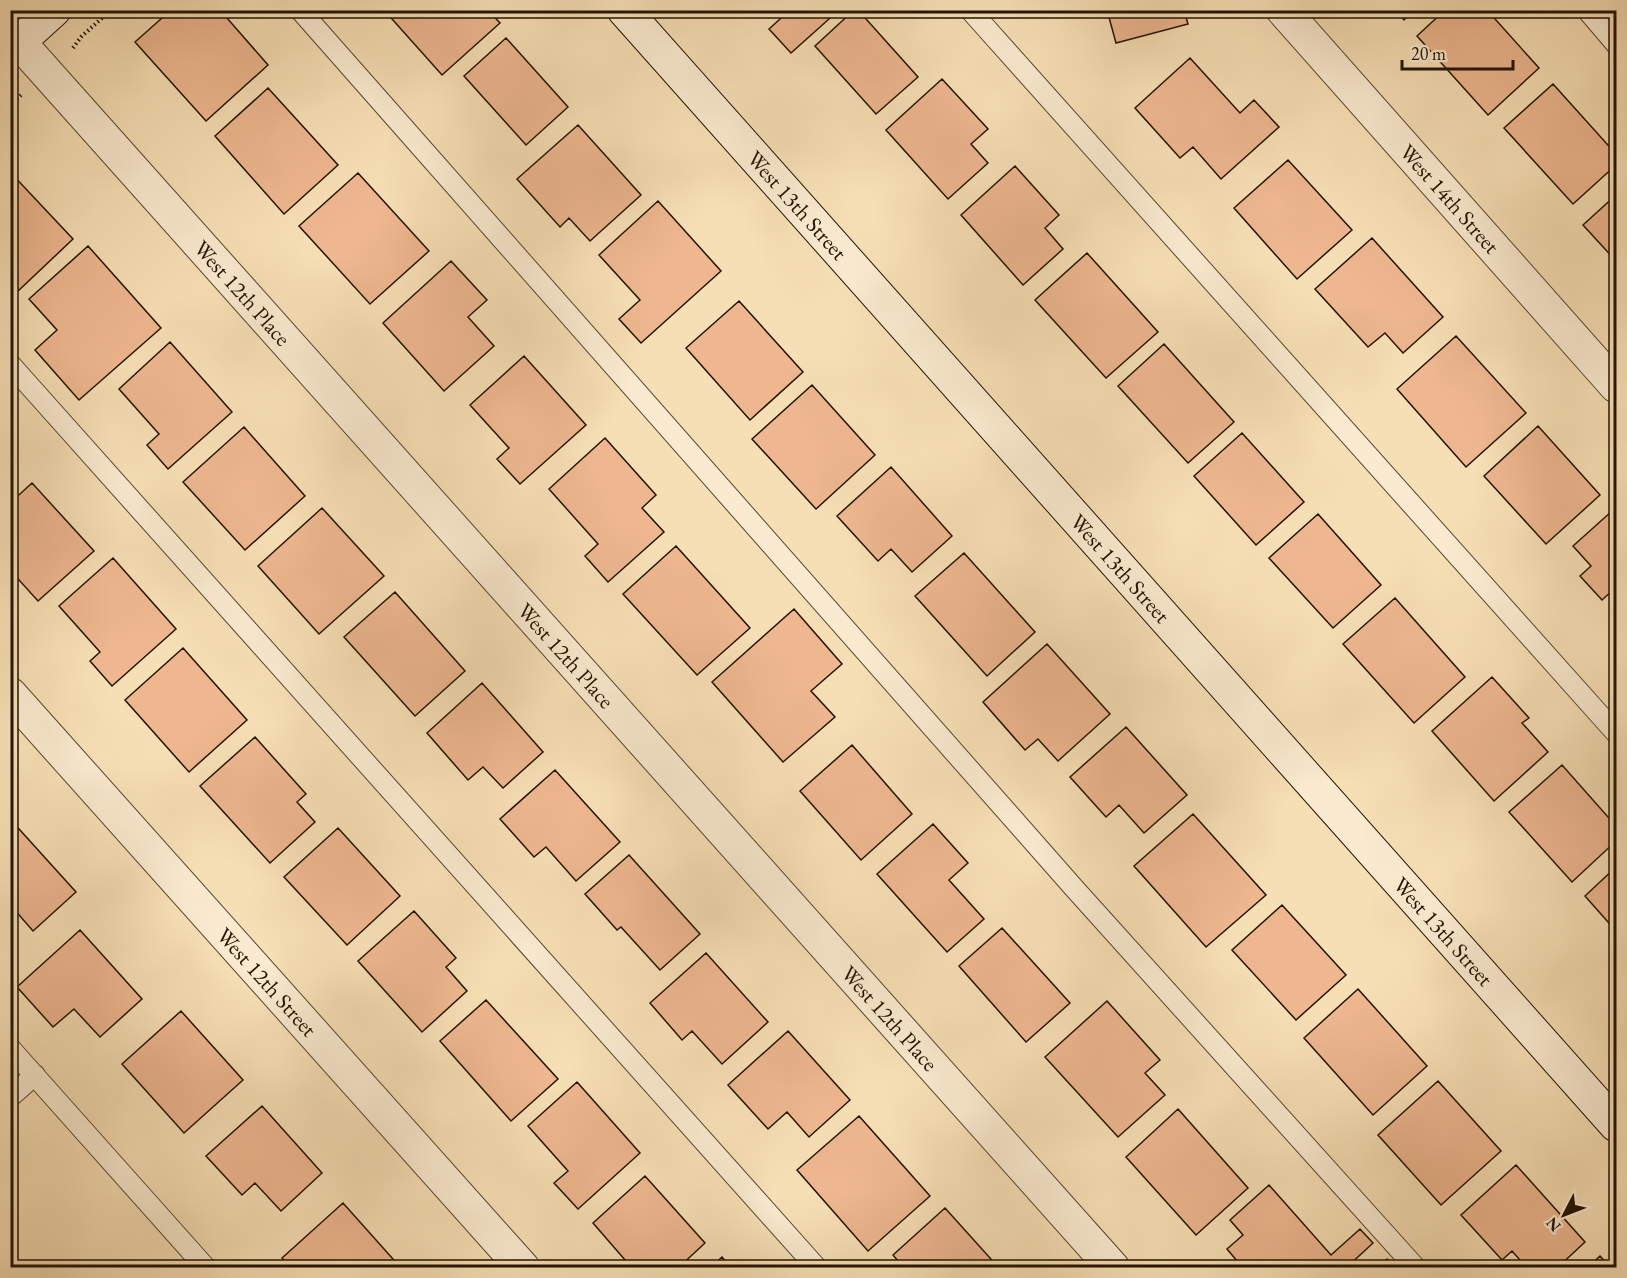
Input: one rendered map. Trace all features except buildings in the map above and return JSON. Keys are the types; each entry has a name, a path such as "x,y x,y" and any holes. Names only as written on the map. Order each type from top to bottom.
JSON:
{"street":[{"path":"15,46 54,10"},
{"name":"West 13th Street","path":"624,10 1617,1125"},
{"name":"West 14th Street","path":"1283,10 1617,386"},
{"name":"West 12th Place","path":"15,46 1113,1268"},
{"name":"West 12th Street","path":"10,694 523,1268"}],"lane":[{"path":"300,10 1074,888 1416,1268"},
{"path":"970,10 1617,733"},
{"path":"1587,10 1617,44"},
{"path":"10,364 817,1268"},
{"path":"10,1048 206,1268"},
{"path":"10,1097 35,1076"}],"path":[{"path":"73,48 111,10"},
{"path":"10,105 22,94"}]}
